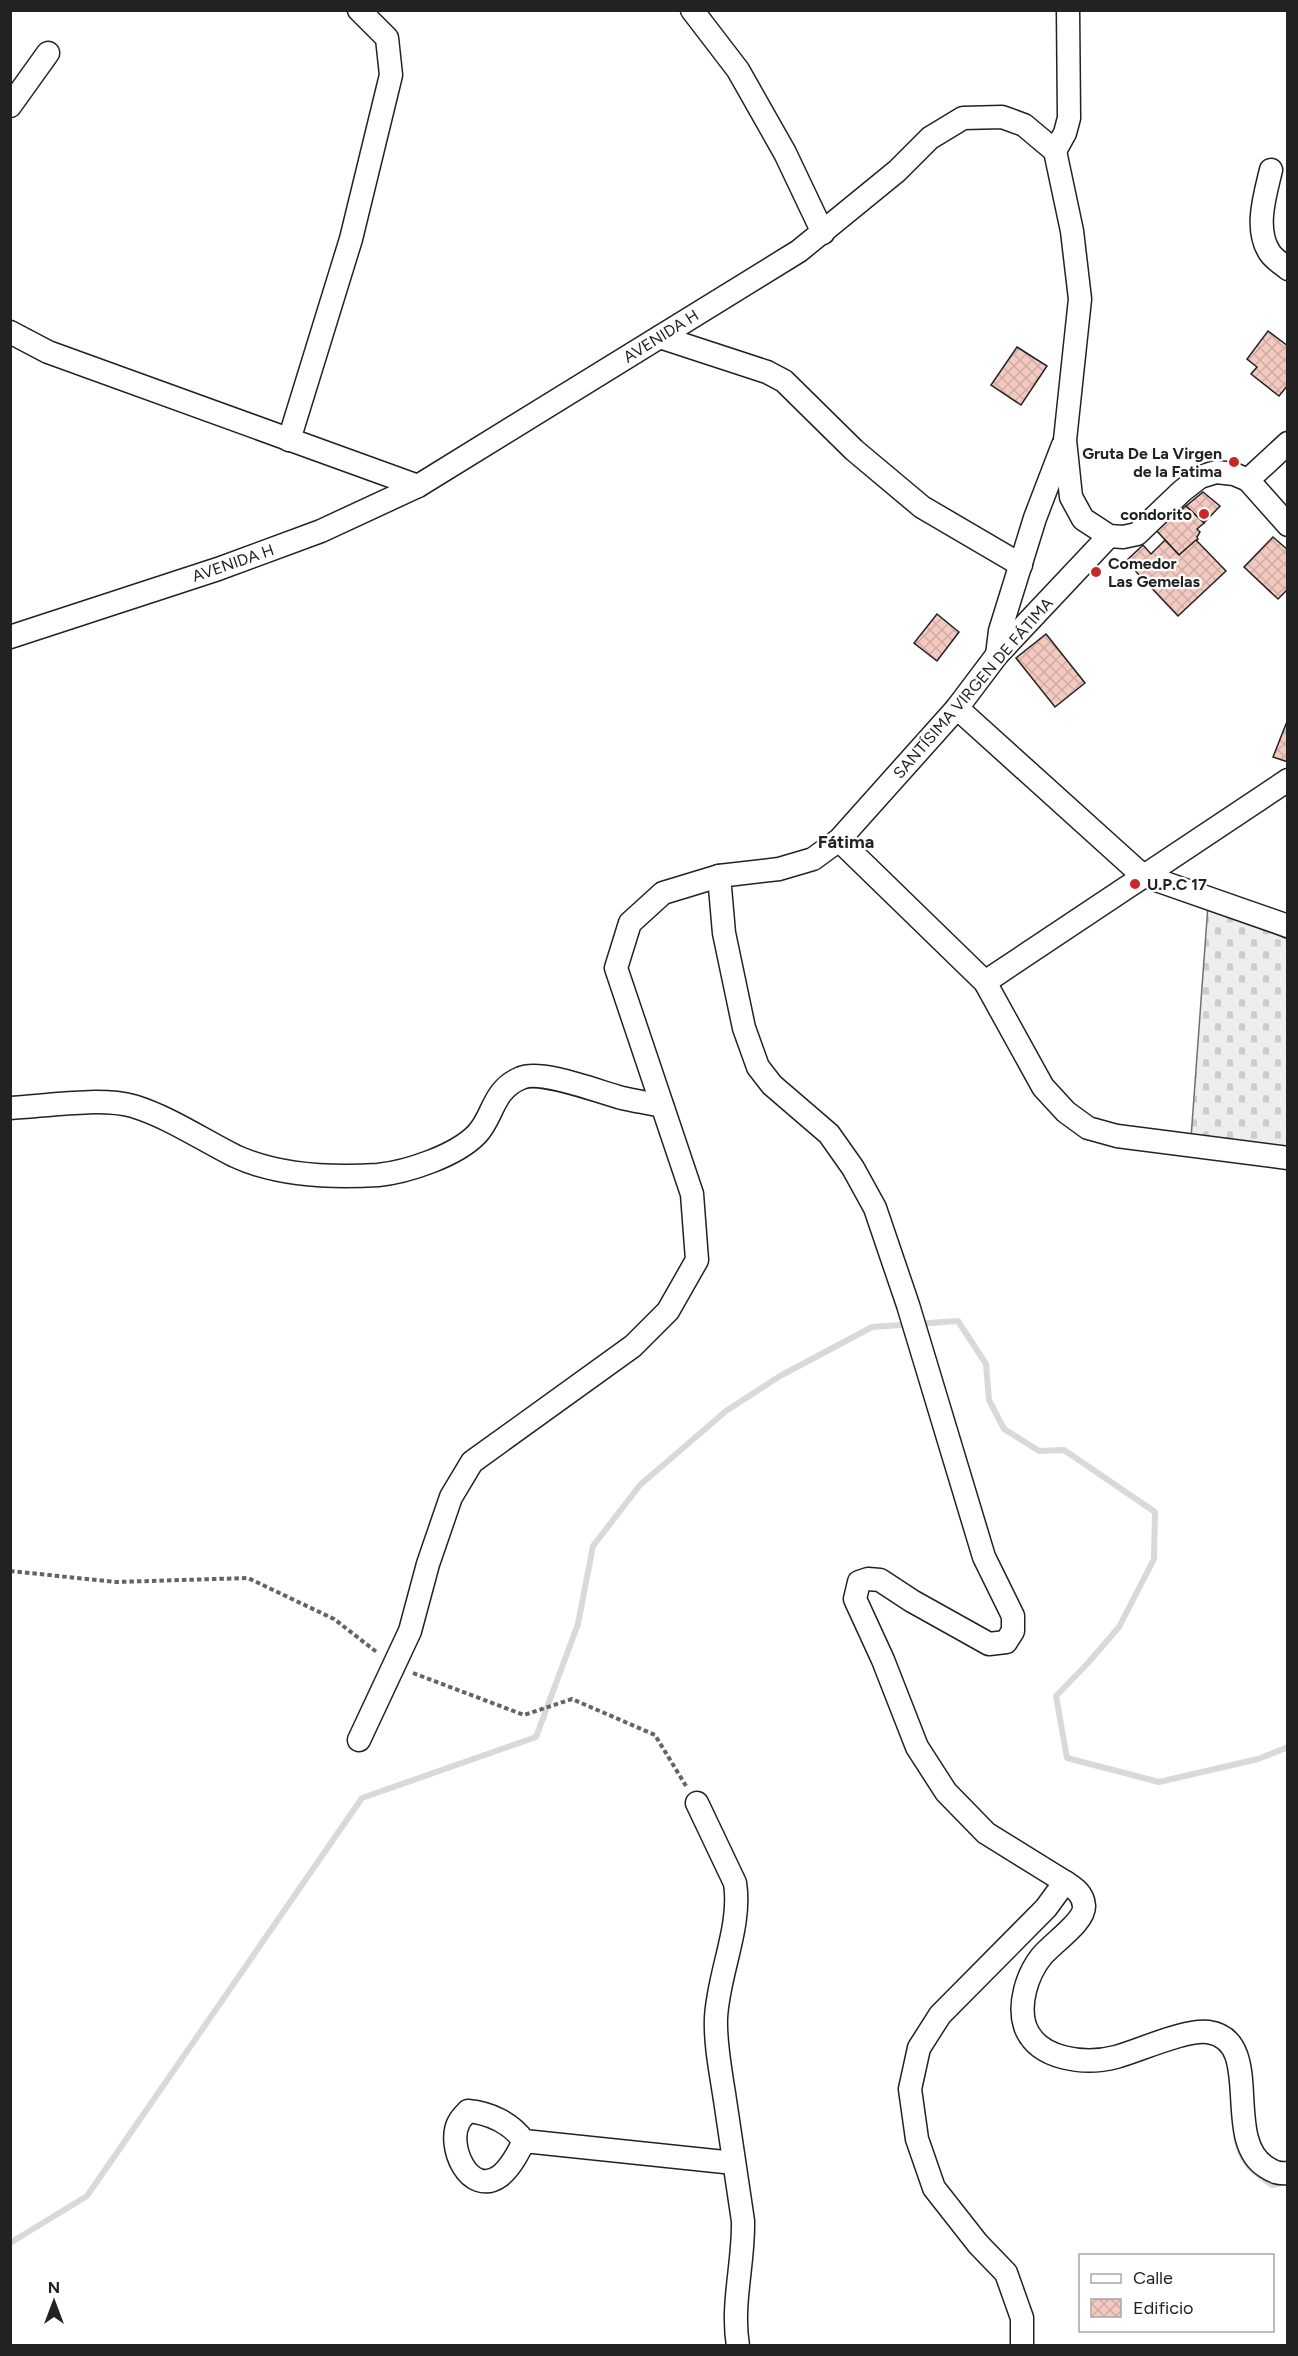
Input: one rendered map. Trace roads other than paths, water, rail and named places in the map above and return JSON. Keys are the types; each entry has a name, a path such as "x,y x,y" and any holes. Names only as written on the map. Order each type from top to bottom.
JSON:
{"street":[{"path":"289,440 351,239 391,75 387,38 359,10"},
{"path":"693,10 738,70 786,153 823,233"},
{"path":"1068,10 1069,118 1065,133 1055,151 1072,231 1080,299 1065,440 1071,497 1083,519 1108,536 1123,537 1137,534 1200,477 1216,472 1234,474 1248,480 1287,525"},
{"path":"10,106 48,53"},
{"name":"AVENIDA H","path":"10,637 218,569 321,531 418,486 799,251 897,171 930,138 963,118 1002,117 1024,124 1055,151"},
{"path":"1271,170 1263,209 1263,235 1270,253 1287,269"},
{"path":"10,332 48,352 418,486"},
{"path":"660,337 767,372 783,381 854,450 922,507 1021,565"},
{"path":"997,655 1000,632 1035,518 1065,440"},
{"path":"1248,480 1287,443"},
{"name":"SANTÍSIMA VIRGEN DE FÁTIMA","path":"359,1740 410,1631 428,1564 451,1497 472,1462 633,1346 668,1311 697,1260 692,1194 616,968 630,923 663,893 719,876 779,869 813,859 839,840 957,708 997,655 1108,536"},
{"path":"957,708 1142,875 1287,926"},
{"path":"985,982 1287,780"},
{"path":"839,840 985,982 1043,1087 1066,1112 1088,1128 1117,1136 1287,1158"},
{"path":"719,876 724,933 744,1028 758,1067 772,1085 829,1134 853,1168 874,1208 908,1305 984,1557 1013,1616 1013,1631 1006,1642 989,1644 912,1601 880,1580 868,1579 859,1582 855,1599 883,1660 917,1747 946,1792 986,1833 1081,1894 1084,1907 1081,1918 1040,1958 1030,1977 1021,2002 1025,2025 1034,2041 1047,2052 1061,2057 1087,2059 1114,2057 1166,2040 1206,2031 1219,2035 1233,2046 1239,2063 1243,2118 1249,2150 1259,2163 1276,2174 1287,2173"},
{"path":"10,1108 102,1103 131,1106 156,1115 238,1157 275,1169 312,1175 379,1175 427,1163 458,1148 478,1133 498,1095 522,1077 550,1077 623,1098 662,1106"},
{"path":"697,1803 735,1884 737,1897 719,1990 716,2020 718,2054 743,2221 741,2271 735,2306 738,2346"},
{"path":"1022,2346 1022,2318 1006,2273 978,2244 934,2188 917,2139 910,2089 919,2048 940,2015 1046,1908 1065,1882"},
{"path":"524,2141 734,2163"}],"waterway":[{"path":"10,2243 87,2196 362,1798 536,1737 578,1624 593,1546 640,1485 726,1411 780,1376 872,1327 958,1321 986,1364 989,1400 1004,1429 1039,1451 1064,1450 1155,1512 1154,1559 1119,1627 1056,1696 1067,1758 1159,1782 1258,1759 1288,1747"},
{"path":"1236,2135 1243,2159 1258,2175 1272,2185 1284,2182"}],"place":[{"name":"Gruta De La Virgen de la Fatima","path":"1234,462"},
{"name":"condorito","path":"1204,514"},
{"name":"Comedor Las Gemelas","path":"1096,572"},
{"name":"U.P.C 17","path":"1135,884"}],"district":[{"name":"Fátima","path":"846,842"}]}
